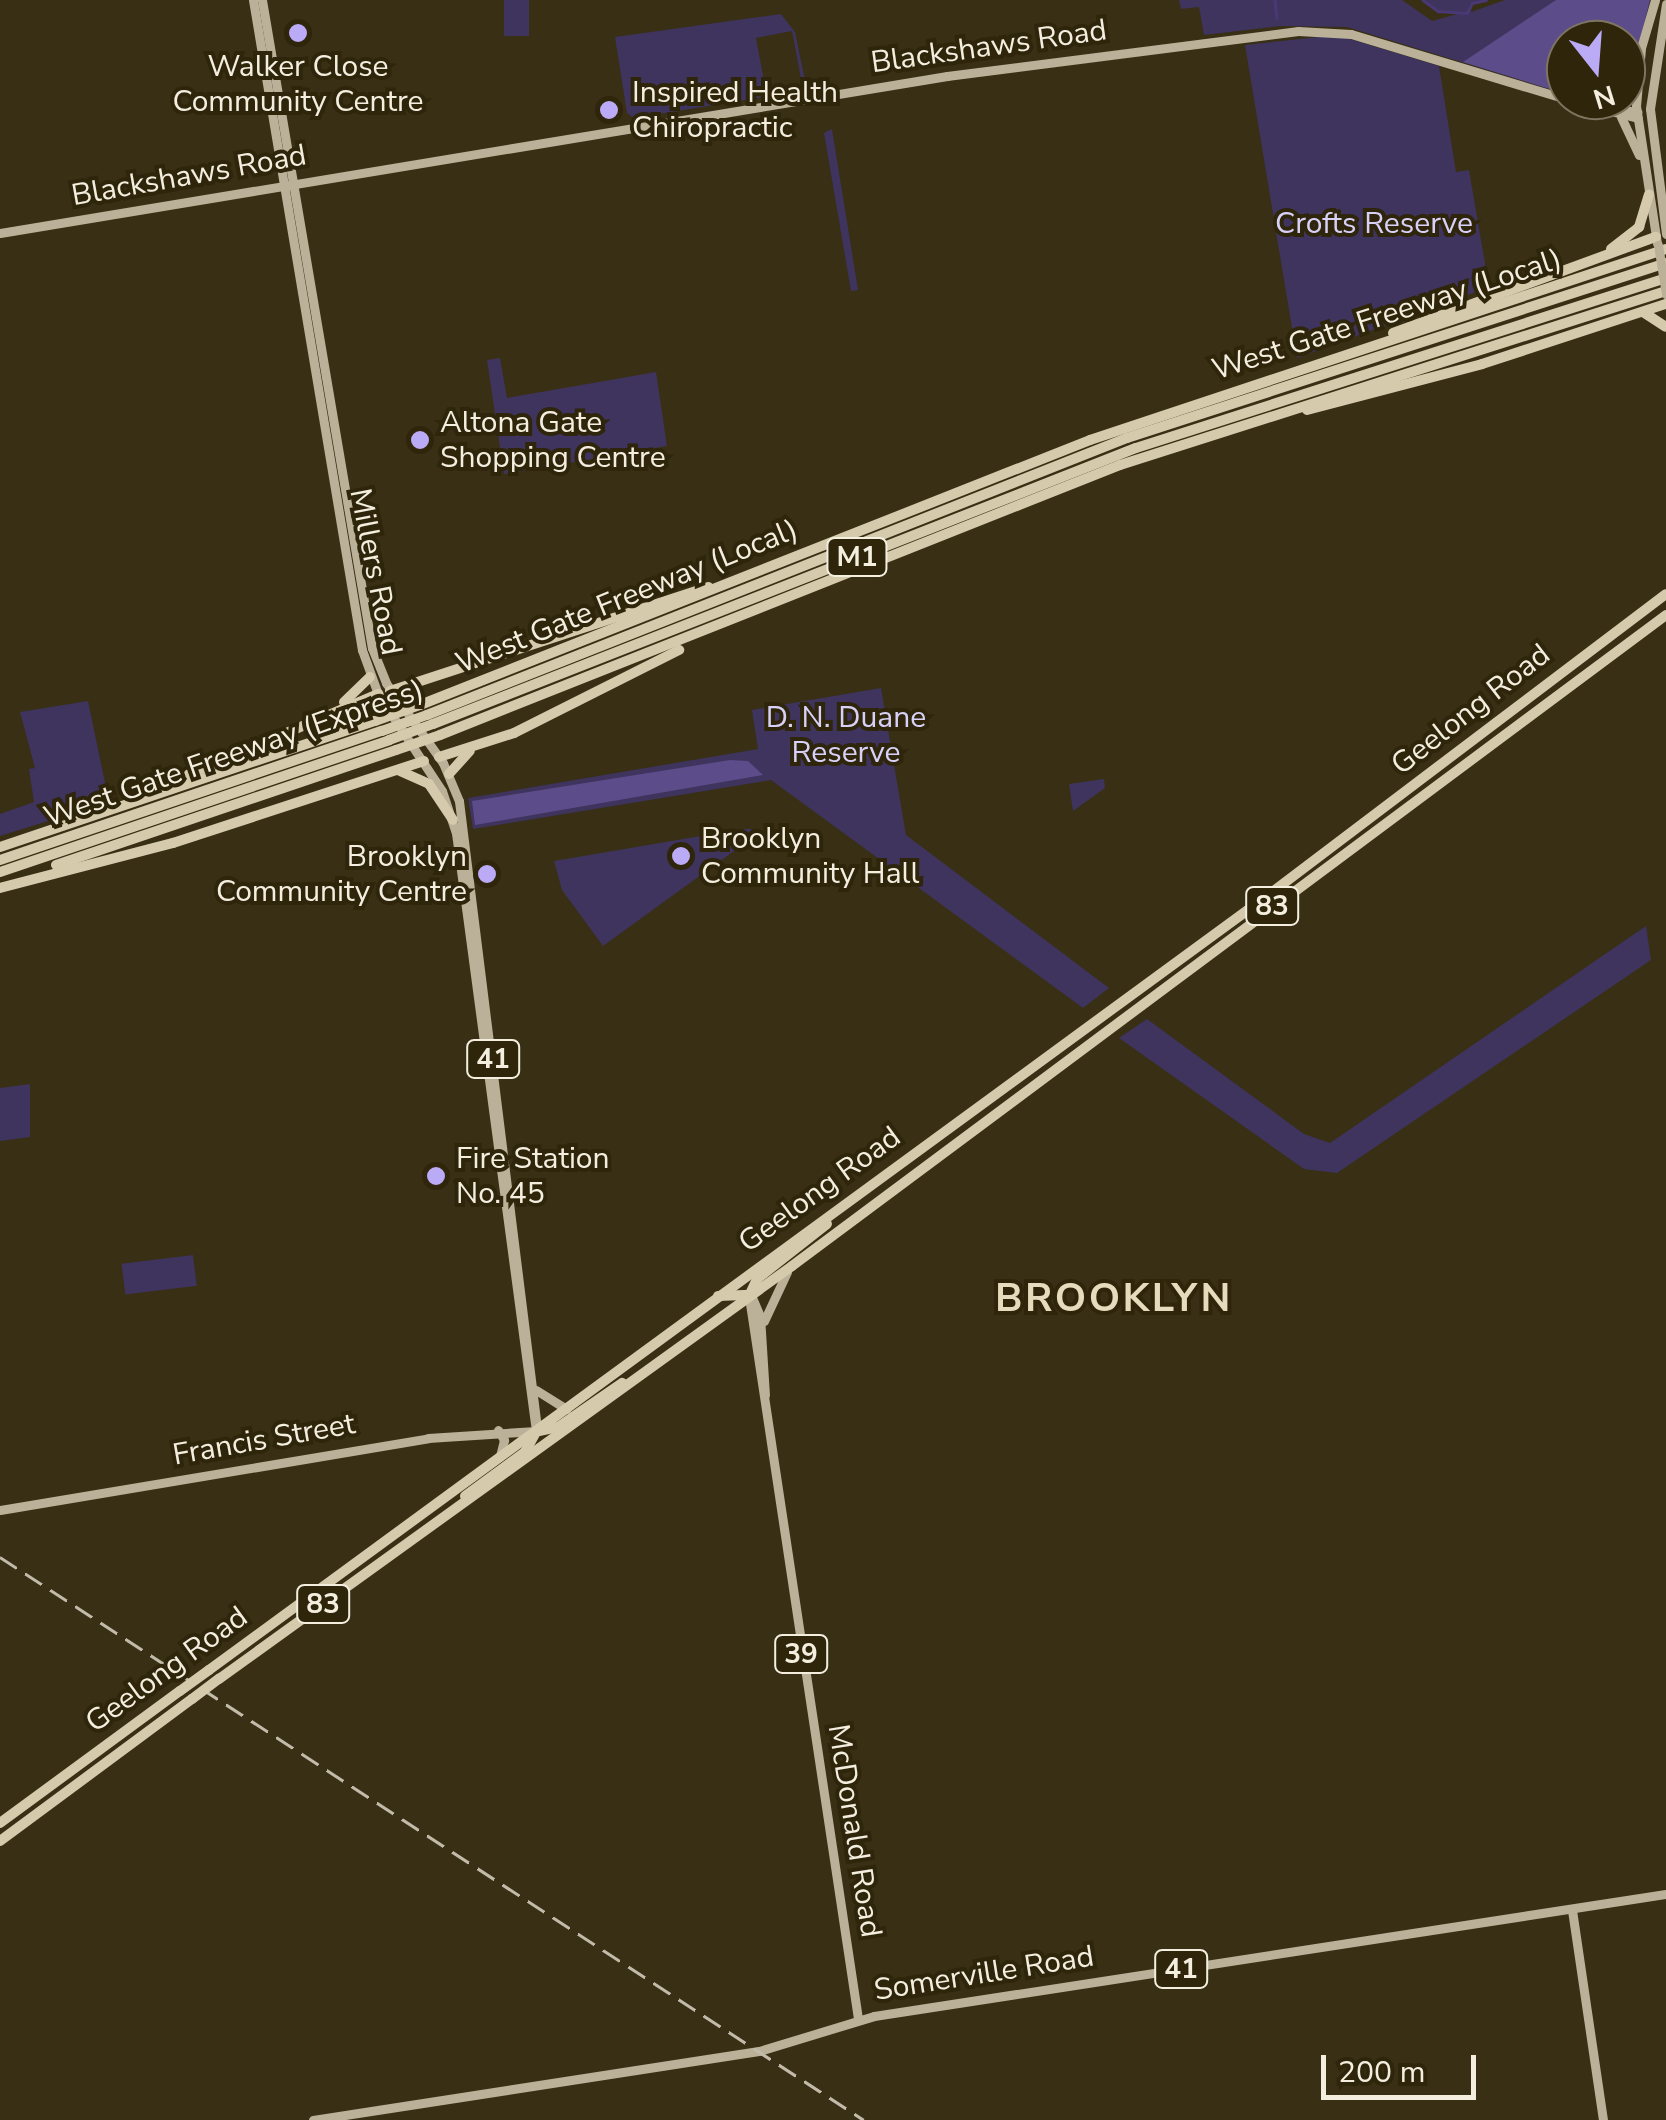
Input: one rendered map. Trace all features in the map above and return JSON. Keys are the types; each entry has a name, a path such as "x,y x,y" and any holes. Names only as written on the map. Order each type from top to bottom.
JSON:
{"highway":[{"path":"1584,264 1639,227 1649,195"},
{"path":"1356,350 1462,304 1663,243"},
{"name":"West Gate Freeway (Local)","path":"430,720 868,528 1130,426 1663,243"},
{"name":"West Gate Freeway (Express)","path":"430,720 1127,438 1666,262"},
{"name":"West Gate Freeway (Express)","path":"0,872 430,720 1122,453 1666,278"},
{"name":"West Gate Freeway (Local)","path":"0,886 430,720 749,614 1152,454 1666,291"},
{"path":"1152,454 1482,364 1666,304"},
{"path":"1642,312 1666,328"},
{"path":"84,820 384,692 546,644 868,528"},
{"name":"Geelong Road","path":"0,1824 1399,796 1666,594"},
{"path":"439,757 564,709 749,614"},
{"name":"Geelong Road","path":"0,1841 792,1266 909,1175 1666,615"},
{"path":"271,738 356,695 370,678"},
{"name":"West Gate Freeway (Local)","path":"0,847 386,736"},
{"name":"West Gate Freeway (Express)","path":"0,860 386,736"},
{"path":"449,774 479,744"},
{"path":"0,886 173,842 424,761"},
{"path":"394,770 428,784 453,820"},
{"path":"1399,796 1409,807"},
{"path":"900,1164 909,1175"},
{"path":"714,1298 750,1296 757,1278 848,1200"},
{"path":"427,1528 525,1452 536,1430 558,1427 637,1377"}],"main road":[{"name":"Millers Road","path":"253,0 285,168"},
{"name":"Millers Road","path":"262,0 287,185 370,678 439,757 462,812 536,1430"},
{"path":"1646,42 1655,0"},
{"path":"1666,4 1654,49 1651,116 1666,291"},
{"name":"Blackshaws Road","path":"0,234 946,76 1298,31 1352,34 1546,94"},
{"path":"1646,116 1651,116"},
{"path":"1622,120 1643,162"},
{"path":"1637,120 1649,195 1663,243"},
{"path":"285,168 308,182 290,202 267,188 285,168"},
{"name":"Millers Road","path":"347,540 384,692 453,820 531,1388 531,1417 536,1430"},
{"path":"424,761 439,757"},
{"name":"39","path":"757,1329 792,1266"},
{"name":"McDonald Road","path":"750,1296 858,2019"},
{"path":"728,1312 742,1315 757,1329"},
{"path":"531,1388 566,1408"},
{"path":"485,1429 531,1417"},
{"path":"485,1429 536,1430"},
{"name":"Francis Street","path":"0,1510 485,1429"},
{"path":"498,1430 504,1438 500,1456"},
{"name":"Somerville Road","path":"313,2120 759,2050 858,2019 1666,1894"},
{"path":"1572,1910 1603,2120"}],"green space":[{"path":"504,0 529,0 529,36 504,36"},
{"path":"1179,0 1402,0 1432,21 1461,13 1438,11 1423,0 1486,0 1472,3 1471,12 1505,0 1650,0 1645,20 1546,20 1546,88 1347,27 1281,26 1204,35 1199,7 1181,9"},
{"path":"781,14 795,32 807,90 634,118 627,113 615,37","holes":["792,31 802,84 766,91 756,38"]},
{"name":"Crofts Reserve","path":"1337,35 1439,66 1456,172 1469,170 1489,287 1297,358 1245,45"},
{"path":"832,129 858,290 851,291 824,133"},
{"path":"500,358 507,398 656,372 667,446 504,474 487,360"},
{"name":"D. N. Duane Reserve","path":"881,688 906,835 1109,988 1083,1008 771,780 473,829 468,798 758,749 752,710"},
{"path":"88,701 109,802 0,836 0,814 34,802 29,769 35,768 20,712"},
{"path":"1104,779 1105,788 1073,811 1069,784"},
{"path":"751,829 752,838 603,946 562,890 554,861"},
{"path":"1646,926 1651,960 1337,1173 1304,1169 1119,1038 1147,1019 1304,1134 1330,1143"},
{"path":"30,1084 30,1137 0,1141 0,1088"},
{"path":"193,1255 197,1286 125,1295 122,1264"}],"shaded area":[{"path":"1556,0 1650,0 1645,20 1546,20 1546,88 1463,62"},
{"path":"730,760 748,761 763,775 475,825 472,801"}],"waterway":[{"path":"1275,0 1277,18"},
{"path":"1423,0 1438,11 1467,13 1472,3 1486,0"}],"railway":[{"path":"0,1557 864,2120"}],"place":[{"name":"Walker Close Community Centre","path":"298,33"},
{"name":"Inspired Health Chiropractic","path":"609,110"},
{"name":"Altona Gate Shopping Centre","path":"420,440"},
{"name":"Brooklyn Community Hall","path":"681,856"},
{"name":"Brooklyn Community Centre","path":"487,874"},
{"name":"Fire Station No. 45","path":"436,1176"}],"district":[{"name":"BROOKLYN","path":"1114,1298"}]}
